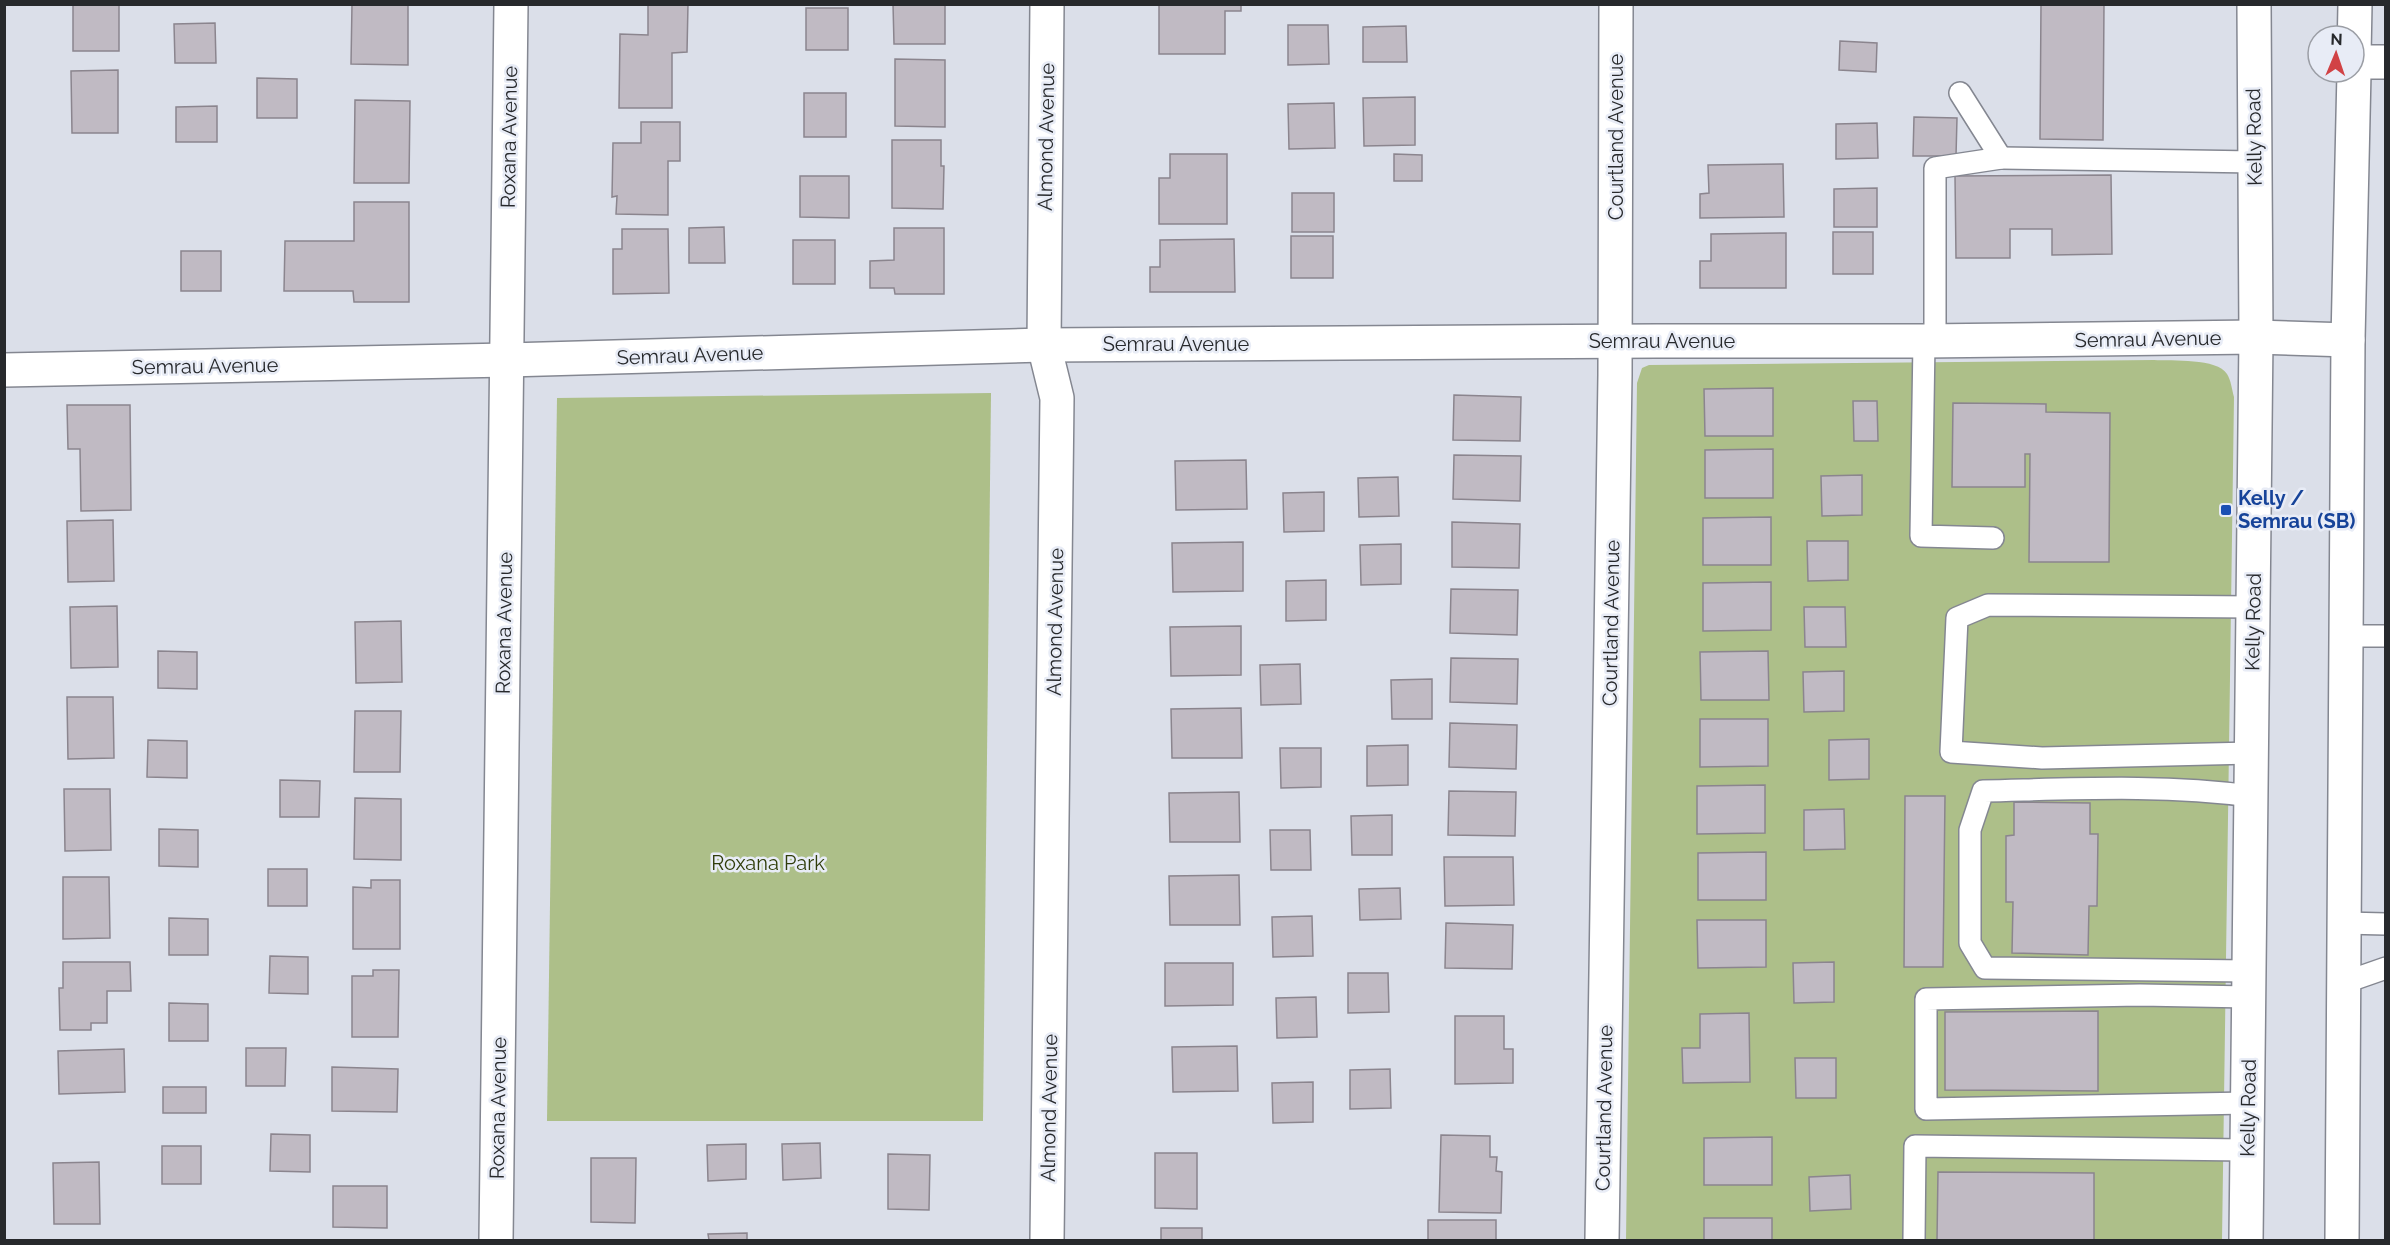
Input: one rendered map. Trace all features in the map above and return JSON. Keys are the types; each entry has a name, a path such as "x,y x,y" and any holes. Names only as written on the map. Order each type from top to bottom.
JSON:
{"street":[{"name":"Roxana Avenue","path":"496,1240 511,4"},
{"name":"Almond Avenue","path":"1047,4 1044,345 1057,398 1047,1240"},
{"name":"Courtland Avenue","path":"1602,1240 1615,341 1616,4"},
{"name":"Kelly Road","path":"2246,1240 2256,337 2253,4"},
{"path":"2355,4 2355,24"},
{"path":"2366,62 2385,62"},
{"path":"2342,1240 2348,340 2354,84"},
{"name":"Semrau Avenue","path":"4,370 508,360 1044,345 1929,341 2256,337 2348,340"}],"lane":[{"path":"1960,93 2001,158"},
{"path":"1993,538 1921,536 1935,168 2001,158 2255,162"},
{"path":"2252,753 2042,758 1951,752 1956,618 1988,605 2253,607"},
{"path":"2346,636 2385,636"},
{"path":"2249,984 1984,968 1970,943 1970,830 1983,791 2122,787 2207,790 2251,796"},
{"path":"2344,923 2385,924"},
{"path":"2343,983 2385,968"},
{"path":"2248,1104 1926,1109 1926,999 2140,995 2249,984"},
{"path":"1914,1240 1916,1146 2247,1150"}],"green space":[{"path":"2194,361 2214,365 2227,374 2234,397 2222,1240 1626,1240 1637,383 1642,368 1649,365"},
{"name":"Roxana Park","path":"991,393 983,1121 547,1121 557,398"}],"building":[{"path":"73,4 119,4 119,51 73,51"},
{"path":"352,4 408,4 408,65 351,64"},
{"path":"648,4 688,4 687,52 672,53 672,108 619,108 620,34 648,35"},
{"path":"893,4 945,4 945,44 894,44"},
{"path":"1241,4 1241,11 1225,11 1225,54 1159,54 1159,5"},
{"path":"2041,4 2104,4 2103,140 2040,139"},
{"path":"806,8 848,8 848,50 806,50"},
{"path":"215,23 216,63 175,63 174,24"},
{"path":"1288,25 1328,25 1329,64 1288,65"},
{"path":"1406,26 1407,62 1363,62 1363,27"},
{"path":"1840,41 1877,43 1876,72 1839,70"},
{"path":"895,59 945,60 945,127 895,126"},
{"path":"118,70 118,133 72,133 71,71"},
{"path":"257,78 297,79 297,118 257,118"},
{"path":"804,93 846,93 846,137 804,137"},
{"path":"1415,97 1415,145 1364,146 1363,98"},
{"path":"355,100 410,101 409,183 354,183"},
{"path":"1334,103 1335,148 1289,149 1288,104"},
{"path":"217,106 217,142 176,142 176,107"},
{"path":"1914,117 1957,118 1956,156 1913,156"},
{"path":"641,122 680,122 680,161 668,161 668,215 616,214 617,196 612,197 613,143 641,143"},
{"path":"1877,123 1878,158 1836,159 1836,124"},
{"path":"892,140 941,140 941,166 944,166 943,209 892,208"},
{"path":"1170,154 1227,154 1227,224 1159,224 1159,178 1170,178"},
{"path":"1394,154 1422,155 1422,181 1394,181"},
{"path":"1783,164 1784,217 1700,218 1700,194 1709,193 1708,165"},
{"path":"2111,175 2112,254 2052,255 2052,229 2010,229 2010,258 1956,258 1955,176"},
{"path":"800,176 849,176 849,218 800,217"},
{"path":"1877,188 1877,227 1834,227 1834,189"},
{"path":"1292,193 1334,193 1334,232 1292,232"},
{"path":"354,202 409,202 409,302 354,302 353,291 284,291 285,241 354,241"},
{"path":"724,227 725,263 689,263 689,228"},
{"path":"894,228 944,228 944,294 895,294 894,288 870,288 870,261 894,260"},
{"path":"622,229 668,229 669,293 613,294 613,249 622,249"},
{"path":"1833,232 1873,232 1873,274 1833,274"},
{"path":"1786,233 1786,288 1700,288 1700,261 1711,261 1711,234"},
{"path":"1291,236 1333,236 1333,278 1291,278"},
{"path":"1234,239 1235,292 1150,292 1150,267 1160,267 1160,240"},
{"path":"793,240 835,240 835,284 793,284"},
{"path":"181,251 221,251 221,291 181,291"},
{"path":"1773,388 1773,436 1705,436 1704,389"},
{"path":"1454,395 1521,397 1520,441 1453,440"},
{"path":"1853,401 1877,401 1878,441 1854,441"},
{"path":"1953,403 2046,404 2046,412 2110,413 2109,562 2029,562 2030,454 2025,454 2025,487 1952,487"},
{"path":"67,405 130,405 131,510 81,511 80,449 68,449"},
{"path":"1773,449 1773,498 1705,498 1705,450"},
{"path":"1454,455 1521,456 1520,501 1453,499"},
{"path":"1246,460 1247,509 1176,510 1175,461"},
{"path":"1862,475 1862,515 1822,516 1821,476"},
{"path":"1398,477 1399,516 1359,517 1358,478"},
{"path":"1324,492 1324,531 1284,532 1283,493"},
{"path":"1771,517 1771,565 1703,565 1703,518"},
{"path":"113,520 114,581 68,582 67,521"},
{"path":"1452,522 1520,524 1519,568 1452,567"},
{"path":"1807,541 1848,541 1848,580 1808,581"},
{"path":"1243,542 1243,591 1173,592 1172,543"},
{"path":"1401,544 1401,584 1361,585 1360,545"},
{"path":"1326,580 1326,620 1286,621 1286,581"},
{"path":"1771,582 1771,630 1703,631 1703,583"},
{"path":"1451,589 1518,590 1517,635 1450,633"},
{"path":"117,606 118,667 71,668 70,607"},
{"path":"1804,607 1845,607 1846,647 1805,647"},
{"path":"401,621 402,682 356,683 355,622"},
{"path":"1241,626 1241,675 1171,676 1170,627"},
{"path":"158,651 197,652 197,689 158,688"},
{"path":"1768,651 1769,700 1701,700 1700,652"},
{"path":"1451,658 1518,659 1517,704 1450,702"},
{"path":"1300,664 1301,704 1261,705 1260,665"},
{"path":"1844,671 1844,711 1804,712 1803,672"},
{"path":"1432,679 1432,719 1392,719 1391,680"},
{"path":"67,697 113,697 114,758 68,759"},
{"path":"1241,708 1242,758 1172,758 1171,709"},
{"path":"355,711 401,711 400,772 354,772"},
{"path":"1700,719 1768,719 1768,766 1700,767"},
{"path":"1450,723 1517,725 1516,769 1449,767"},
{"path":"1869,739 1869,779 1829,780 1829,740"},
{"path":"148,740 187,741 187,778 147,777"},
{"path":"1408,745 1408,785 1367,786 1367,746"},
{"path":"1280,748 1321,748 1321,787 1281,788"},
{"path":"280,780 320,781 319,817 280,817"},
{"path":"1765,785 1765,833 1697,834 1697,786"},
{"path":"64,789 110,789 111,850 65,851"},
{"path":"1449,791 1516,792 1515,836 1448,835"},
{"path":"1239,792 1240,842 1170,842 1169,793"},
{"path":"1905,796 1945,796 1943,967 1904,967"},
{"path":"355,798 401,799 401,860 354,859"},
{"path":"2014,802 2090,803 2090,834 2098,834 2097,906 2089,906 2088,955 2012,953 2013,902 2006,902 2006,836 2014,835"},
{"path":"1844,809 1845,849 1804,850 1804,810"},
{"path":"1392,815 1392,855 1352,855 1351,816"},
{"path":"159,829 198,830 198,867 159,866"},
{"path":"1270,830 1310,830 1311,870 1271,870"},
{"path":"1766,852 1766,900 1698,900 1698,853"},
{"path":"1444,857 1513,857 1514,905 1445,906"},
{"path":"268,869 307,869 307,906 268,906"},
{"path":"1239,875 1240,925 1170,925 1169,876"},
{"path":"63,877 109,877 110,938 63,939"},
{"path":"371,880 400,880 400,949 353,949 353,887 371,888"},
{"path":"1400,888 1401,919 1360,920 1359,889"},
{"path":"1312,916 1313,956 1273,957 1272,917"},
{"path":"169,918 208,919 208,955 169,955"},
{"path":"1697,920 1766,920 1766,967 1698,968"},
{"path":"1446,923 1513,925 1512,969 1445,968"},
{"path":"270,956 308,957 308,994 269,993"},
{"path":"63,962 130,962 131,991 107,991 107,1023 91,1023 91,1030 60,1030 59,988 63,988"},
{"path":"1834,962 1834,1002 1794,1003 1793,963"},
{"path":"1165,963 1233,963 1233,1005 1165,1006"},
{"path":"373,970 399,970 398,1037 352,1037 352,976 373,976"},
{"path":"1348,973 1388,973 1389,1012 1348,1013"},
{"path":"1316,997 1317,1037 1277,1038 1276,998"},
{"path":"169,1003 208,1004 208,1041 169,1041"},
{"path":"2098,1011 2098,1091 1945,1090 1945,1012"},
{"path":"1749,1013 1750,1082 1683,1083 1682,1048 1700,1048 1700,1014"},
{"path":"1455,1016 1504,1016 1504,1049 1513,1049 1513,1083 1455,1084"},
{"path":"1237,1046 1238,1091 1173,1092 1172,1047"},
{"path":"246,1048 286,1048 285,1086 246,1086"},
{"path":"124,1049 125,1092 59,1094 58,1051"},
{"path":"1795,1058 1836,1058 1836,1098 1796,1098"},
{"path":"332,1067 398,1069 397,1112 332,1111"},
{"path":"1390,1069 1391,1108 1350,1109 1350,1070"},
{"path":"1313,1082 1313,1122 1273,1123 1272,1083"},
{"path":"163,1087 206,1087 206,1113 163,1113"},
{"path":"271,1134 310,1135 310,1172 270,1171"},
{"path":"1441,1135 1490,1136 1490,1157 1497,1157 1496,1171 1502,1172 1501,1213 1439,1212"},
{"path":"1772,1137 1772,1185 1704,1185 1704,1138"},
{"path":"820,1143 821,1178 783,1180 782,1144"},
{"path":"746,1144 746,1179 708,1181 707,1145"},
{"path":"162,1146 201,1146 201,1184 162,1184"},
{"path":"1155,1153 1197,1153 1197,1209 1155,1208"},
{"path":"888,1154 930,1155 929,1210 888,1209"},
{"path":"591,1158 636,1158 635,1223 591,1222"},
{"path":"99,1162 100,1224 54,1224 53,1163"},
{"path":"1938,1172 2094,1173 2094,1240 1937,1240"},
{"path":"1850,1175 1851,1209 1810,1211 1809,1177"},
{"path":"333,1186 387,1186 387,1228 333,1227"},
{"path":"1704,1218 1772,1218 1772,1240 1704,1240"},
{"path":"1428,1220 1496,1220 1496,1240 1428,1240"},
{"path":"1161,1228 1202,1228 1202,1240 1161,1240"},
{"path":"747,1233 747,1240 709,1240 708,1234"}],"place":[{"name":"Kelly / Semrau (SB)","path":"2226,510"}]}
